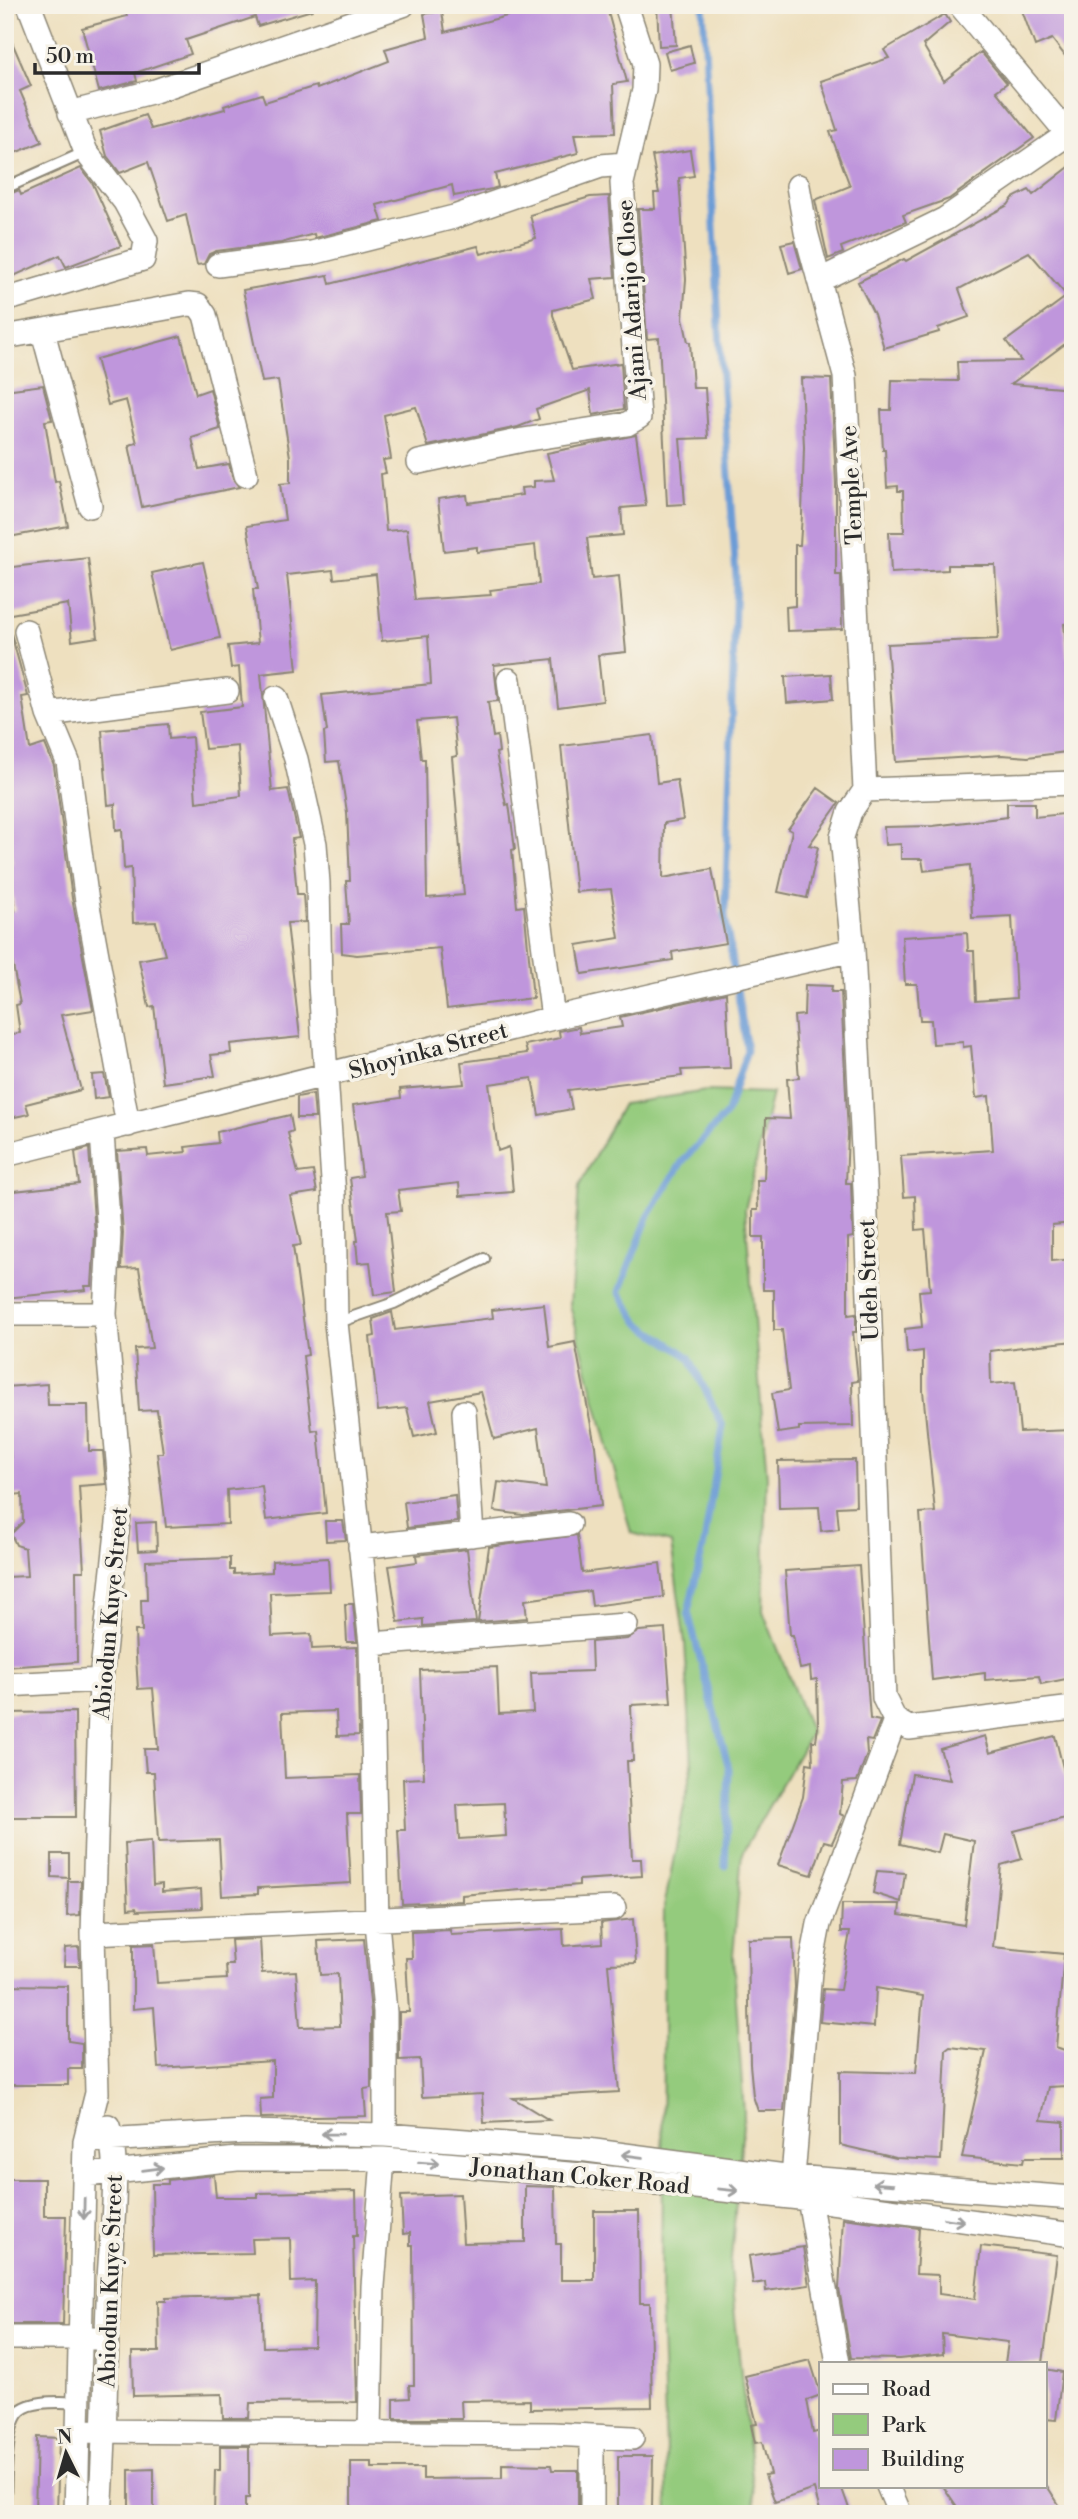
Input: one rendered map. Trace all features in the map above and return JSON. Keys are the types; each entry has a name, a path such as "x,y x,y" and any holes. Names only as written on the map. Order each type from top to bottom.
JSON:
{"street":[{"path":"5,300 143,259 146,241 125,202 86,152 29,5"},
{"path":"70,113 155,90 403,5"},
{"name":"Ajani Adarijo Close","path":"419,462 523,440 627,424 639,416 622,183 644,90 645,64 626,5"},
{"path":"820,281 945,219 1070,137 960,5"},
{"path":"218,265 312,253 454,217 601,166 625,164"},
{"name":"Temple Ave","path":"798,186 845,376 866,790"},
{"path":"5,337 189,304 198,305 205,315 246,475"},
{"path":"43,332 90,506"},
{"path":"26,631 48,714 68,762 86,895 128,1125"},
{"path":"509,680 553,1018"},
{"path":"48,714 227,691"},
{"path":"276,698 296,758 315,844 334,1182 336,1323 371,1644 377,1922 385,2012 385,2135"},
{"path":"866,790 1073,783"},
{"name":"Udeh Street","path":"866,790 850,812 842,837 853,950 884,1698 895,1720"},
{"name":"Shoyinka Street","path":"5,1155 326,1077 553,1018 746,972 853,950"},
{"name":"Abiodun Kuye Street","path":"76,2514 85,2141 97,2093 93,1933 101,1680 121,1495 105,1314 109,1234 102,1133"},
{"path":"5,1314 105,1314"},
{"path":"464,1412 472,1535"},
{"path":"360,1547 569,1524"},
{"path":"371,1644 626,1625"},
{"path":"5,1685 101,1680"},
{"path":"793,2177 810,1971 819,1924 895,1720 909,1728 1073,1708"},
{"path":"93,1933 377,1922 614,1908"},
{"name":"Abiodun Kuye Street","path":"97,2093 112,2138 113,2174 106,2338 107,2431 100,2514"},
{"name":"Jonathan Coker Road","path":"85,2141 245,2132 385,2135 587,2150 793,2177 1073,2198"},
{"name":"Jonathan Coker Road","path":"85,2175 237,2159 383,2159 582,2175 809,2199 1073,2235"},
{"path":"370,2432 373,2287 383,2159"},
{"path":"809,2199 838,2362"},
{"path":"5,2338 106,2338"},
{"path":"80,2431 370,2432 632,2438"},
{"path":"592,2436 592,2514"},
{"path":"889,2488 900,2514"}],"lane":[{"path":"5,188 86,152"},
{"path":"336,1323 394,1303 484,1259"},
{"path":"5,2500 13,2423 21,2410 35,2404 80,2403"}],"green space":[{"path":"706,1091 772,1093 745,1210 767,1477 763,1611 811,1733 742,1853 733,1956 744,2113 730,2270 756,2514 668,2514 661,2301 664,1907 692,1766 685,1643 671,1543 631,1533 570,1305 579,1186 623,1104"}],"building":[{"path":"123,5 312,5 312,10 258,26 255,17 186,40 191,54 135,73 137,81 99,91 82,28 127,16"},
{"path":"504,5 606,5 627,82 613,84 615,133 574,134 578,153 495,174 498,187 492,189 454,196 452,185 377,205 382,221 315,238 314,234 281,243 216,251 209,254 204,264 197,265 186,215 168,221 148,162 120,173 107,156 100,131 145,115 151,129 225,109 224,106 262,94 265,102 316,86 317,89 389,61 385,49 428,37 424,14 442,11 445,32 507,16"},
{"path":"657,5 673,5 676,45 659,46"},
{"path":"1020,5 1073,5 1073,66 1052,39 1035,46"},
{"path":"945,14 950,22 923,45 944,81 981,52 1007,83 996,91 1034,138 949,199 903,215 906,222 841,247 843,253 828,259 815,200 850,186 830,132 837,130 821,81 889,58 884,50"},
{"path":"5,26 31,86 20,91 42,142 5,157"},
{"path":"690,45 694,63 670,70 665,52"},
{"path":"690,150 694,176 679,178 686,279 683,318 690,342 693,388 705,388 708,438 680,439 685,504 667,505 659,338 647,339 638,209 655,209 654,193 659,193 652,156"},
{"path":"1073,164 1073,338 1011,384 1073,389 1073,623 1064,624 1067,657 1073,657 1073,751 1028,757 1002,755 896,762 887,644 997,639 999,634 995,565 948,565 948,570 891,573 889,532 904,532 903,491 898,491 898,486 887,487 883,450 881,410 891,410 892,380 958,381 957,362 1021,361 1006,341 1067,296 1029,252 959,289 969,317 938,328 939,332 884,348 874,314 858,282 904,259 906,261 1008,205 1013,198 1029,190 1033,195"},
{"path":"81,168 93,184 121,246 66,267 60,255 5,280 5,196 19,190 21,195"},
{"path":"609,196 615,277 591,279 596,299 553,310 553,315 572,370 621,363 624,409 593,415 590,390 536,409 539,419 518,427 428,446 416,407 384,415 391,459 383,460 386,473 381,474 386,531 407,529 415,600 491,595 490,590 539,584 535,545 477,552 477,547 444,551 438,499 467,495 468,503 522,495 521,488 534,487 534,481 554,480 547,453 636,435 646,506 621,508 623,535 587,538 592,579 619,576 626,652 598,655 603,701 558,707 553,659 494,665 498,701 488,702 493,737 497,736 499,752 496,753 506,805 509,804 515,849 512,850 517,907 524,906 533,998 447,1009 440,948 357,955 342,953 341,924 349,924 346,881 350,881 347,812 339,761 326,762 324,732 327,731 322,695 431,684 428,636 382,641 376,574 334,579 333,570 287,575 297,670 261,674 272,791 288,789 299,838 292,839 297,894 303,894 305,922 287,923 300,1037 230,1044 231,1053 211,1055 215,1076 163,1083 154,1006 149,1007 139,960 165,955 156,922 133,923 131,868 124,869 122,829 116,830 115,804 108,805 102,730 168,724 169,739 192,737 196,802 241,796 238,746 205,749 200,712 242,707 239,667 231,668 228,646 258,643 253,589 258,589 247,526 285,520 280,484 290,483 290,457 278,380 262,382 243,290 328,275 330,284 478,246 481,254 536,238 530,215 590,197","holes":["453,718 457,756 452,757 464,895 427,898 425,759 421,759 417,721"]},
{"path":"794,241 802,269 789,273 781,244"},
{"path":"181,336 196,394 210,389 220,429 192,438 199,469 229,464 233,479 239,487 142,507 129,445 137,443 126,400 108,405 96,359"},
{"path":"801,378 831,379 836,484 836,575 841,575 842,629 787,631 786,607 795,606 795,545 800,545 802,515 804,447"},
{"path":"43,385 52,420 45,421 55,482 59,481 68,526 9,537 5,520 5,390"},
{"path":"88,558 98,637 72,641 68,604 5,615 5,568"},
{"path":"203,562 220,638 170,650 152,573"},
{"path":"5,633 11,633 28,696 22,697 30,749 45,744 54,766 72,898 93,1010 61,1015 81,1090 26,1104 29,1114 5,1119 5,1061 8,1061 5,1035 20,1033 16,1005 20,1004 12,960 5,961 5,912 15,911 8,863 13,863 5,831"},
{"path":"831,674 833,699 787,703 785,677"},
{"path":"652,735 657,783 677,780 683,820 664,823 663,878 712,869 726,943 672,952 673,960 582,974 577,945 619,938 611,889 576,892 561,746"},
{"path":"818,788 839,803 809,845 818,847 807,898 778,892 792,831 788,829"},
{"path":"1007,803 1035,803 1035,817 1073,813 1073,1223 1052,1225 1052,1261 1073,1259 1073,1341 990,1351 991,1384 1015,1382 1020,1432 1073,1430 1073,1596 1068,1597 1073,1660 1067,1660 1071,1678 1041,1684 1039,1676 985,1680 985,1673 932,1680 920,1513 935,1512 923,1391 923,1351 907,1353 905,1329 922,1327 919,1291 930,1290 925,1229 916,1230 915,1196 904,1197 901,1156 993,1150 989,1096 976,1098 971,1046 963,1047 963,1042 933,1044 931,1020 920,1020 917,984 905,984 902,937 967,933 968,951 974,951 976,1001 1016,998 1012,916 972,918 970,865 924,871 922,859 901,859 901,844 885,845 884,827 933,826 1007,817"},
{"path":"805,985 832,986 831,992 841,992 848,1134 846,1183 851,1183 853,1237 848,1238 848,1315 856,1314 856,1332 853,1332 858,1381 852,1382 853,1426 799,1427 799,1430 778,1433 772,1393 789,1390 782,1330 774,1330 774,1290 763,1290 763,1237 753,1237 753,1210 758,1210 757,1180 764,1180 766,1118 790,1119 787,1079 799,1078 794,1016 804,1015"},
{"path":"726,993 730,1068 681,1070 682,1076 568,1090 572,1109 539,1115 532,1078 489,1084 498,1151 509,1147 513,1192 460,1196 459,1183 398,1190 401,1211 387,1212 396,1292 374,1295 370,1262 358,1263 350,1178 362,1176 353,1105 401,1098 400,1089 464,1084 461,1062 527,1053 525,1045 560,1038 559,1031 579,1027 580,1033 622,1027 620,1017"},
{"path":"104,1074 109,1097 94,1099 92,1075"},
{"path":"313,1094 315,1118 297,1118 297,1097"},
{"path":"290,1115 293,1131 288,1133 298,1173 313,1171 317,1192 290,1196 301,1245 293,1246 308,1355 303,1356 312,1431 318,1430 326,1513 266,1520 262,1486 227,1490 228,1524 166,1527 157,1453 163,1453 157,1410 139,1411 135,1349 152,1348 139,1268 121,1269 123,1233 117,1151 147,1149 148,1156 186,1152 185,1147 218,1143 217,1132"},
{"path":"89,1148 95,1234 92,1286 85,1286 86,1290 5,1298 5,1242 9,1242 5,1192 79,1184 75,1152"},
{"path":"544,1304 549,1347 575,1342 595,1446 601,1506 523,1515 494,1511 498,1482 546,1488 538,1428 494,1439 481,1392 430,1401 437,1432 414,1437 407,1408 378,1411 370,1337 375,1336 373,1319 392,1312 395,1330 493,1318 492,1310"},
{"path":"47,1384 48,1405 88,1405 89,1451 103,1451 106,1484 79,1486 84,1571 76,1571 77,1662 5,1667 5,1577 27,1576 25,1548 16,1545 11,1534 23,1522 22,1494 12,1495 10,1449 5,1449 5,1387"},
{"path":"855,1460 856,1506 837,1507 839,1529 821,1531 819,1507 779,1508 778,1461"},
{"path":"455,1495 457,1522 407,1528 404,1502"},
{"path":"325,1521 343,1521 346,1540 326,1541"},
{"path":"156,1522 157,1550 138,1551 136,1523"},
{"path":"577,1535 582,1573 660,1563 664,1597 592,1606 590,1591 525,1600 527,1618 478,1622 489,1547"},
{"path":"467,1549 476,1622 423,1626 423,1619 398,1622 389,1566 417,1562 416,1555"},
{"path":"230,1558 230,1570 234,1570 234,1574 272,1572 272,1561 328,1558 330,1591 270,1593 272,1636 311,1634 312,1649 357,1647 359,1735 337,1736 336,1711 282,1713 285,1778 360,1775 361,1814 347,1814 351,1883 258,1888 258,1894 222,1896 219,1840 158,1842 154,1772 146,1772 144,1749 158,1749 153,1688 138,1689 136,1657 135,1631 142,1631 141,1600 147,1600 146,1561"},
{"path":"859,1566 870,1719 880,1721 872,1741 866,1740 867,1754 857,1781 843,1782 840,1814 844,1816 832,1843 824,1841 812,1875 778,1865 803,1797 807,1763 813,1764 812,1741 816,1741 818,1726 817,1679 811,1680 810,1667 800,1669 793,1635 790,1635 785,1571"},
{"path":"345,1604 353,1604 357,1642 347,1642"},
{"path":"665,1629 671,1703 631,1705 633,1761 627,1761 632,1859 641,1859 642,1876 579,1880 579,1885 462,1895 462,1901 402,1904 398,1830 405,1830 403,1779 424,1778 420,1670 497,1667 499,1714 533,1712 531,1673 592,1671 591,1642 627,1639 639,1631","holes":["504,1803 506,1836 459,1839 457,1805"]},
{"path":"75,1712 76,1817 5,1817 5,1713"},
{"path":"985,1736 990,1753 1055,1736 1073,1807 1073,1816 1014,1831 1022,1859 1001,1865 993,1947 1064,1954 1056,2047 1073,2053 1066,2086 1048,2087 1041,2120 1064,2122 1064,2158 1024,2158 1023,2163 962,2157 986,2051 950,2047 946,2050 941,2160 896,2158 840,2145 840,2071 916,2073 923,1996 876,1988 874,2027 820,2022 823,1989 840,1990 850,1932 841,1932 842,1904 900,1904 899,1915 964,1925 974,1841 943,1834 938,1853 900,1844 912,1774 950,1780 940,1749"},
{"path":"151,1841 153,1885 162,1884 162,1892 201,1889 202,1908 137,1911 136,1908 128,1909 125,1843"},
{"path":"52,1854 69,1854 69,1878 52,1877"},
{"path":"877,1871 905,1873 901,1902 873,1893"},
{"path":"68,1881 81,1881 80,1915 67,1916"},
{"path":"633,1919 636,1963 608,1964 619,2092 513,2098 549,2120 484,2123 482,2094 422,2097 420,2059 399,2060 399,2012 409,2012 406,1958 412,1958 411,1932 450,1930 451,1935 563,1929 564,1946 602,1943 601,1923"},
{"path":"793,1938 795,1987 784,2111 758,2111 753,2096 750,2064 748,1939"},
{"path":"260,1939 262,1973 296,1971 300,2027 340,2026 338,1974 320,1975 318,1941 364,1939 371,2013 371,2088 364,2089 366,2116 261,2118 260,2099 273,2098 273,2061 158,2068 154,2007 133,2009 133,1945 154,1944 157,1983 227,1979 226,1965 233,1965 231,1940"},
{"path":"79,1947 80,1966 64,1966 65,1948"},
{"path":"5,1985 68,1986 68,2041 82,2043 82,2069 68,2069 68,2085 5,2085"},
{"path":"214,2175 216,2197 258,2197 258,2193 356,2191 357,2236 353,2236 357,2402 250,2403 249,2418 223,2418 222,2394 133,2396 132,2352 159,2352 158,2301 166,2301 166,2298 261,2295 263,2347 314,2346 315,2281 291,2282 290,2238 252,2239 253,2253 153,2255 152,2184 168,2184 168,2180"},
{"path":"5,2179 44,2179 44,2216 66,2216 63,2324 8,2324"},
{"path":"525,2186 555,2187 556,2244 561,2244 561,2280 594,2280 594,2211 639,2211 640,2303 650,2303 652,2407 530,2409 530,2400 461,2401 462,2419 394,2419 394,2399 410,2398 409,2385 414,2385 413,2245 410,2245 410,2233 403,2234 401,2196 460,2194 463,2243 525,2242"},
{"path":"843,2218 919,2228 916,2274 939,2275 939,2294 975,2299 981,2246 1057,2255 1043,2362 1005,2362 1008,2342 942,2334 943,2354 899,2359 851,2358 839,2289"},
{"path":"803,2247 809,2285 766,2291 765,2282 753,2284 749,2256"},
{"path":"810,2360 819,2389 819,2396 807,2400 813,2433 819,2432 819,2488 842,2488 851,2514 821,2514 814,2489 775,2502 765,2475 770,2474 762,2442 755,2443 751,2425 757,2424 745,2376"},
{"path":"1046,2369 1062,2372 1056,2420 1046,2419"},
{"path":"37,2437 59,2438 57,2514 35,2514"},
{"path":"220,2446 249,2446 249,2498 245,2498 245,2514 214,2514 215,2470 220,2470"},
{"path":"618,2456 653,2456 652,2509 648,2509 648,2514 618,2514"},
{"path":"351,2462 372,2462 372,2468 423,2468 423,2479 502,2478 502,2464 551,2465 552,2470 578,2470 578,2514 351,2514"},
{"path":"154,2469 154,2514 129,2514 129,2470"},
{"path":"1047,2486 1065,2514 962,2514 944,2488"}],"waterway":[{"path":"703,5 720,347 736,577 725,916 747,1050 727,1113 682,1162 648,1217 619,1292 639,1323 689,1357 723,1426 704,1544 688,1612 729,1769 725,1866"}]}
